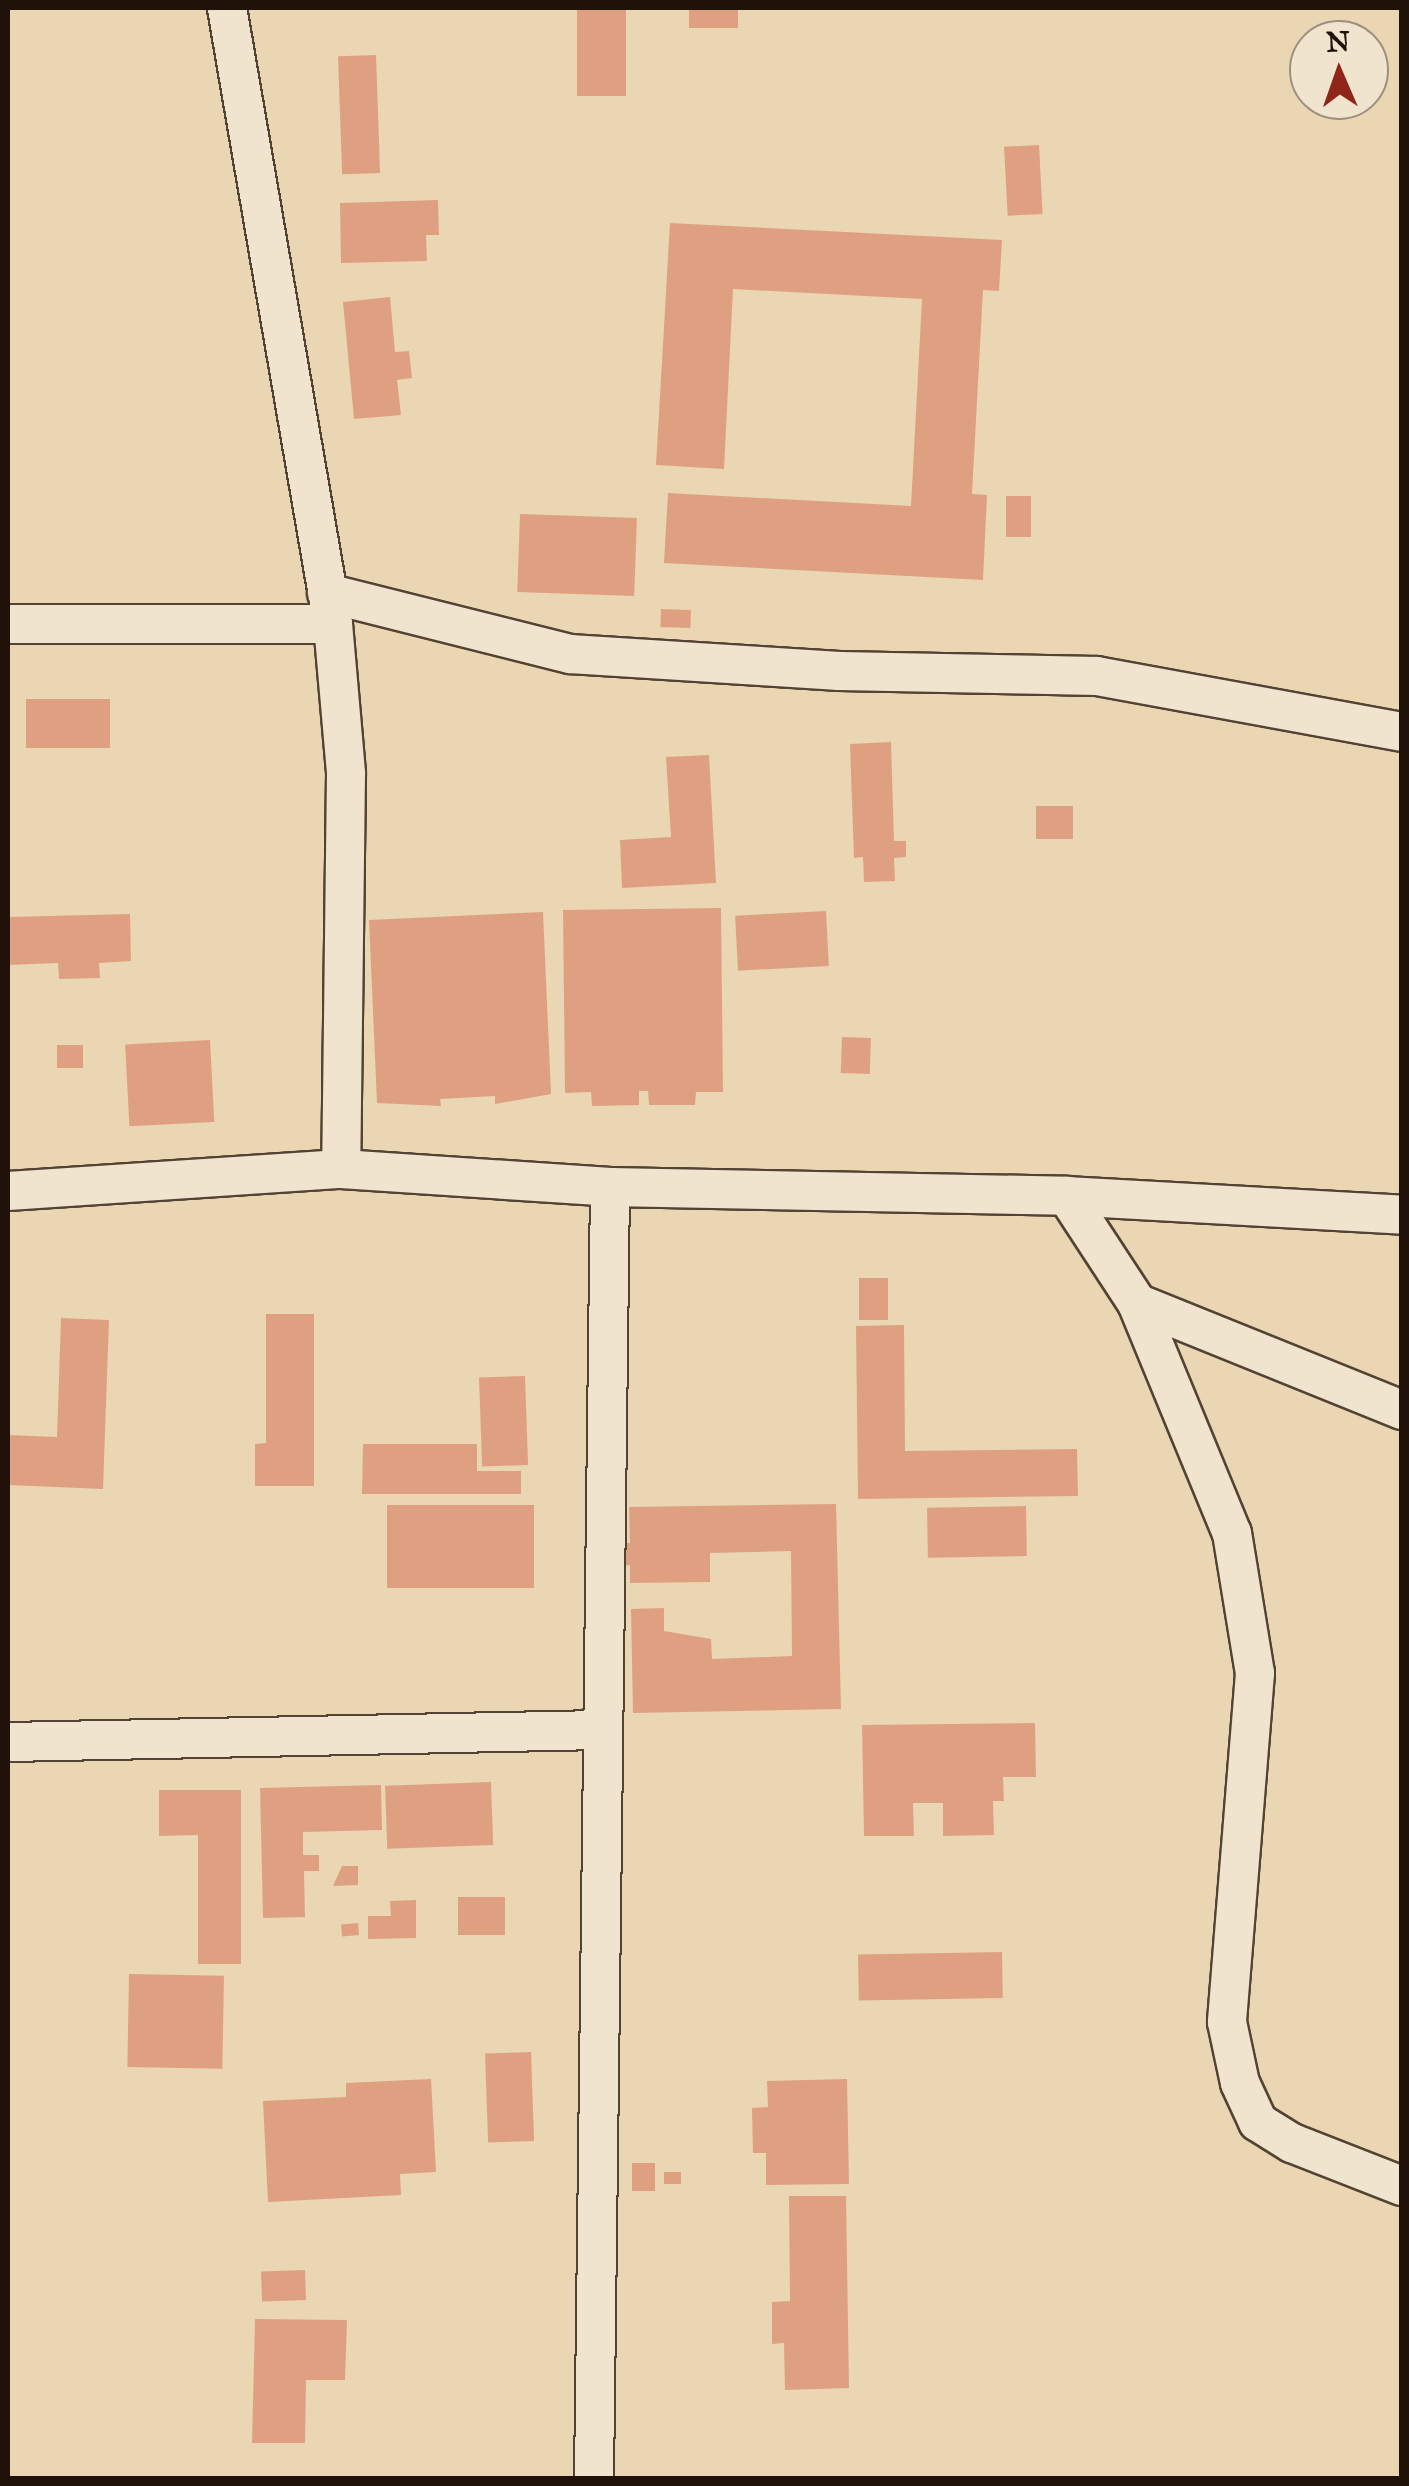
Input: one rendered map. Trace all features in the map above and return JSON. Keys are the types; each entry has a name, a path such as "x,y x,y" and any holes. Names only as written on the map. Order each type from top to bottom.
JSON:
{"street":[{"path":"227,8 330,609 346,774 342,1170"},
{"path":"8,624 330,609 570,654 839,671 1097,676 1402,732"},
{"path":"8,1191 342,1170 610,1187 1067,1196 1402,1215"},
{"path":"594,2478 610,1187"},
{"path":"1067,1196 1137,1303 1232,1533 1256,1673 1228,2022 1240,2083 1258,2122 1292,2143 1402,2186"},
{"path":"1137,1303 1402,1410"},
{"path":"8,1742 604,1730"}],"building":[{"path":"577,8 626,8 626,96 577,96"},
{"path":"689,8 738,8 738,28 689,28"},
{"path":"376,55 380,173 342,174 338,56"},
{"path":"1039,145 1043,214 1008,216 1004,147"},
{"path":"438,200 439,235 426,235 427,261 341,263 340,203"},
{"path":"670,223 1002,240 999,291 983,290 972,494 987,495 983,580 664,563 668,493 911,506 922,299 733,289 724,469 656,465"},
{"path":"390,297 395,352 409,351 412,378 397,380 401,415 354,419 343,302"},
{"path":"1006,496 1031,496 1031,537 1006,537"},
{"path":"520,514 637,518 634,596 517,592"},
{"path":"661,609 691,610 690,628 660,627"},
{"path":"26,699 110,699 110,748 26,748"},
{"path":"891,742 894,841 906,841 906,857 894,858 895,881 864,882 863,857 854,858 850,744"},
{"path":"709,755 716,883 622,888 620,840 671,837 666,757"},
{"path":"1036,806 1073,806 1073,839 1036,839"},
{"path":"721,908 723,1092 696,1092 695,1105 649,1105 648,1091 639,1091 639,1105 592,1106 591,1092 565,1093 563,910"},
{"path":"826,911 829,966 738,971 735,916"},
{"path":"543,912 551,1094 495,1104 495,1096 440,1099 441,1106 377,1103 369,920"},
{"path":"130,914 131,961 99,963 100,978 59,979 58,963 8,965 8,917"},
{"path":"842,1037 871,1038 870,1074 841,1073"},
{"path":"210,1040 214,1122 129,1126 125,1044"},
{"path":"57,1045 83,1045 83,1068 57,1068"},
{"path":"859,1278 888,1278 888,1320 859,1320"},
{"path":"266,1314 314,1314 314,1486 255,1486 255,1444 266,1443"},
{"path":"61,1318 109,1320 103,1489 8,1485 8,1435 57,1437"},
{"path":"904,1325 905,1451 1077,1449 1078,1496 858,1499 856,1326"},
{"path":"525,1376 528,1465 482,1467 479,1378"},
{"path":"363,1444 477,1444 477,1471 521,1471 521,1494 362,1494"},
{"path":"836,1504 841,1709 633,1713 631,1609 664,1608 664,1631 711,1639 712,1659 792,1656 791,1551 710,1553 710,1582 630,1583 630,1565 617,1566 617,1543 630,1543 629,1507"},
{"path":"387,1505 534,1505 534,1588 387,1588"},
{"path":"1026,1506 1027,1556 928,1558 927,1508"},
{"path":"1035,1723 1036,1777 1003,1777 1004,1801 993,1801 994,1835 943,1836 943,1803 913,1803 914,1836 864,1836 862,1725"},
{"path":"491,1782 493,1845 387,1849 385,1786"},
{"path":"381,1785 382,1830 303,1832 303,1855 319,1855 319,1871 304,1871 305,1917 263,1918 260,1788"},
{"path":"159,1790 241,1790 241,1964 198,1964 198,1835 159,1836"},
{"path":"342,1866 358,1866 358,1885 333,1886"},
{"path":"458,1897 505,1897 505,1935 458,1935"},
{"path":"416,1900 416,1938 368,1939 368,1916 391,1916 390,1901"},
{"path":"358,1923 359,1935 342,1936 341,1924"},
{"path":"1002,1952 1003,1998 859,2001 858,1955"},
{"path":"129,1974 224,1976 222,2069 127,2067"},
{"path":"531,2052 534,2141 488,2143 485,2054"},
{"path":"431,2079 436,2172 400,2174 401,2195 268,2202 263,2101 346,2097 346,2083"},
{"path":"847,2079 849,2184 766,2185 766,2153 753,2153 752,2108 768,2107 767,2081"},
{"path":"632,2163 655,2163 655,2191 632,2191"},
{"path":"664,2172 681,2172 681,2184 664,2184"},
{"path":"789,2196 846,2196 849,2388 785,2390 784,2343 772,2344 772,2302 790,2301"},
{"path":"305,2270 306,2300 262,2302 261,2272"},
{"path":"255,2319 347,2320 345,2380 306,2380 305,2443 252,2443"}]}
